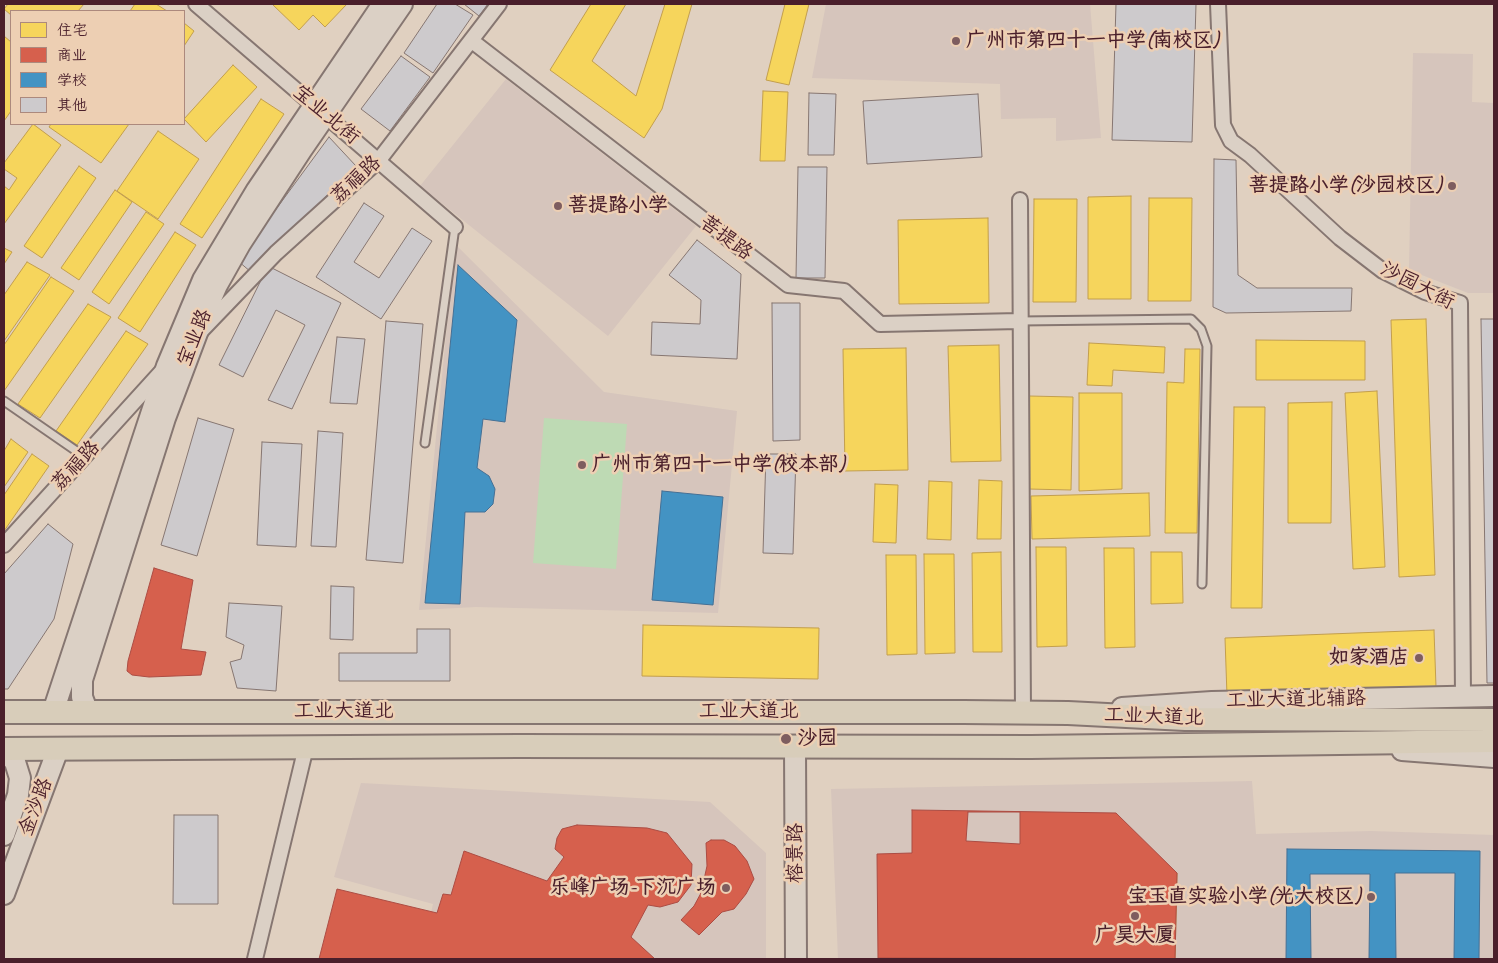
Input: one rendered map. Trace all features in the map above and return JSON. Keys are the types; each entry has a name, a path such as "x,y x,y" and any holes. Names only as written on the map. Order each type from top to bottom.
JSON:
{"main road":[{"name":"宝业路","path":"88,713 82,697 82,680 165,418 194,338 217,285 240,244 383,4"},
{"name":"宝业路","path":"53,712 167,366 199,288 223,244 320,110 402,4"},
{"name":"工业大道北辅路","path":"1068,713 1212,702 1494,696"},
{"name":"工业大道北","path":"4,712 1023,712 1185,720 1494,720"},
{"name":"工业大道北","path":"4,750 306,747 1021,747 1494,741"},
{"path":"1344,742 1419,752 1494,757"},
{"name":"榕景路","path":"795,747 796,959"},
{"name":"金沙路","path":"4,894 58,749"},
{"name":"金沙路","path":"4,750 15,762 20,778 18,796 4,835"}],"street":[{"name":"宝业北街","path":"196,4 455,227"},
{"name":"荔福路","path":"194,338 276,253 379,160 499,4"},
{"name":"沙园大街","path":"1218,4 1223,125 1231,141 1257,161 1340,238 1383,271 1425,292 1460,303 1463,697"},
{"name":"菩提路","path":"472,41 788,285 844,291 880,324 1020,321"},
{"path":"1020,200 1023,712"},
{"name":"荔福路","path":"4,544 167,366"},
{"path":"255,959 306,747"}],"lane":[{"path":"425,443 455,227"},
{"path":"1020,321 1190,319 1201,329 1207,346 1202,584"},
{"path":"4,401 85,457"}],"shaded area":[{"name":"广州市第四十一中学(南校区)","path":"826,4 1090,4 1101,138 1056,141 1056,118 1001,119 1000,84 812,78"},
{"name":"菩提路小学(沙园校区)","path":"1413,53 1473,54 1472,102 1494,103 1494,293 1468,293 1409,270"},
{"name":"菩提路小学","path":"506,79 696,226 608,336 420,186"},
{"name":"广州市第四十一中学(校本部)","path":"455,244 604,392 737,411 718,613 476,607 419,610"},
{"path":"1252,781 1256,834 1371,831 1494,835 1494,959 838,959 831,789"},
{"path":"361,783 710,802 766,853 766,959 443,959 422,953 433,904 334,877"}],"green space":[{"path":"544,418 627,424 616,569 533,563"}],"building: 住宅":[{"path":"8,4 84,4 79,10 10,10 10,14 4,9"},
{"path":"135,4 156,4 165,10 131,10"},
{"path":"272,4 347,4 325,27 313,15 299,30"},
{"path":"591,4 626,4 592,61 636,96 665,4 692,4 662,109 644,138 550,70"},
{"path":"785,4 809,4 789,85 766,80"},
{"path":"185,24 194,31 185,44"},
{"path":"4,36 10,41 10,112 4,121"},
{"path":"233,65 257,87 206,142 185,118"},
{"path":"763,91 788,92 785,161 760,161"},
{"path":"261,99 284,114 202,238 180,224"},
{"path":"32,125 61,145 4,224 4,186 9,190 17,178 4,169 4,163"},
{"path":"50,125 128,125 101,163 49,127"},
{"path":"158,131 199,159 158,219 117,191"},
{"path":"79,166 96,178 42,258 24,246"},
{"path":"115,190 132,202 79,280 61,268"},
{"path":"1131,196 1131,299 1088,299 1088,197"},
{"path":"1149,198 1192,198 1191,301 1148,301"},
{"path":"1034,199 1077,199 1076,302 1033,302"},
{"path":"146,212 164,224 109,304 92,292"},
{"path":"988,218 989,303 899,304 898,220"},
{"path":"175,232 196,245 140,332 118,318"},
{"path":"4,248 12,252 4,264"},
{"path":"27,262 50,275 4,341 4,295"},
{"path":"51,277 74,291 4,391 4,345"},
{"path":"88,304 111,317 40,418 18,404"},
{"path":"1426,319 1435,575 1399,577 1391,320"},
{"path":"126,331 148,344 77,445 56,431"},
{"path":"1256,340 1365,341 1365,380 1256,380"},
{"path":"1089,343 1165,347 1164,373 1113,370 1112,386 1087,385"},
{"path":"999,345 1001,461 951,462 948,346"},
{"path":"906,348 908,470 845,471 843,349"},
{"path":"1185,349 1200,349 1197,533 1165,533 1167,382 1184,383"},
{"path":"1377,391 1385,567 1353,569 1345,393"},
{"path":"1079,393 1122,393 1122,489 1079,491"},
{"path":"1029,396 1073,397 1071,490 1028,489"},
{"path":"1332,402 1331,523 1288,523 1288,403"},
{"path":"1234,407 1265,407 1262,608 1231,608"},
{"path":"11,439 28,452 4,487 4,451"},
{"path":"32,454 49,466 4,531 4,495"},
{"path":"979,480 1002,481 1001,539 977,539"},
{"path":"929,481 952,482 951,540 927,539"},
{"path":"875,484 898,485 896,543 873,542"},
{"path":"1149,493 1150,536 1032,539 1031,496"},
{"path":"1036,547 1066,547 1067,646 1037,647"},
{"path":"1104,548 1134,548 1135,647 1105,648"},
{"path":"1001,552 1002,652 973,652 972,553"},
{"path":"1151,552 1182,552 1183,603 1151,604"},
{"path":"924,554 954,554 955,653 925,654"},
{"path":"886,555 916,555 917,654 887,655"},
{"path":"643,625 819,628 818,679 642,676"},
{"path":"1434,630 1436,687 1227,696 1225,638"},
{"name":"广昊大厦","path":"1095,872 1177,873 1175,959 1094,959"}],"building: 商业":[{"path":"154,568 193,580 181,649 206,652 201,675 149,677 132,675 127,671 128,661"},
{"path":"912,810 1116,813 1177,873 1175,959 878,958 877,854 912,853"},
{"path":"968,812 1020,812 1020,844 966,841"},
{"path":"577,825 647,828 667,833 692,864 691,885 678,902 660,907 648,905 631,937 655,959 319,959 337,889 437,913 443,894 451,895 464,851 547,881 564,857 555,849 557,838 562,829"},
{"name":"乐峰广场-下沉广场","path":"711,840 724,840 735,846 747,861 754,879 746,894 734,909 722,912 699,935 681,920 694,906 701,893 707,866 706,843"}],"building: 学校":[{"path":"458,265 517,320 505,422 483,419 477,468 489,476 495,489 493,504 485,512 465,512 460,604 425,603"},
{"path":"662,491 723,497 713,605 652,600"},
{"path":"1287,849 1480,851 1479,959 1454,959 1455,873 1395,873 1396,959 1369,959 1370,874 1310,874 1311,959 1286,959"}],"building: 其他":[{"path":"437,4 455,4 473,15 433,73 404,53"},
{"path":"464,4 488,4 479,16"},
{"path":"1116,4 1196,4 1192,142 1112,140"},
{"path":"401,56 430,77 390,131 361,109"},
{"path":"809,93 836,94 834,155 808,155"},
{"path":"978,94 982,157 867,164 863,101"},
{"path":"329,137 356,166 251,272 238,261"},
{"path":"1214,159 1236,160 1238,275 1257,288 1352,288 1351,311 1226,313 1213,307"},
{"path":"798,167 827,167 825,278 796,278"},
{"path":"364,203 384,216 354,262 379,278 412,228 432,241 381,319 316,277"},
{"path":"697,240 741,274 737,359 651,355 652,322 700,324 701,300 669,275"},
{"path":"268,266 341,303 292,409 268,400 305,325 276,310 243,377 219,365"},
{"path":"772,303 800,303 800,440 773,441"},
{"path":"1481,319 1494,319 1494,683 1487,683"},
{"path":"386,321 423,324 403,563 366,560"},
{"path":"337,337 365,339 357,404 330,403"},
{"path":"198,418 234,429 197,556 161,545"},
{"path":"318,431 343,433 336,547 311,546"},
{"path":"262,442 302,444 296,547 257,545"},
{"path":"766,454 796,454 793,554 763,553"},
{"path":"48,524 73,544 54,619 8,689 4,689 4,574"},
{"path":"331,586 354,587 353,640 330,639"},
{"path":"229,603 282,606 276,691 237,688 230,662 241,659 244,645 226,637"},
{"path":"417,629 450,629 450,681 339,681 339,653 417,653"},
{"path":"174,815 218,815 218,904 173,904"}],"place":[{"name":"广州市第四十一中学(南校区)","path":"956,41"},
{"name":"菩提路小学(沙园校区)","path":"1452,186"},
{"name":"菩提路小学","path":"558,206"},
{"name":"广州市第四十一中学(校本部)","path":"582,465"},
{"name":"如家酒店","path":"1419,658"},
{"name":"沙园","path":"786,739"},
{"name":"乐峰广场-下沉广场","path":"726,888"},
{"name":"宝玉直实验小学(光大校区)","path":"1371,897"},
{"name":"广昊大厦","path":"1135,916"}]}
